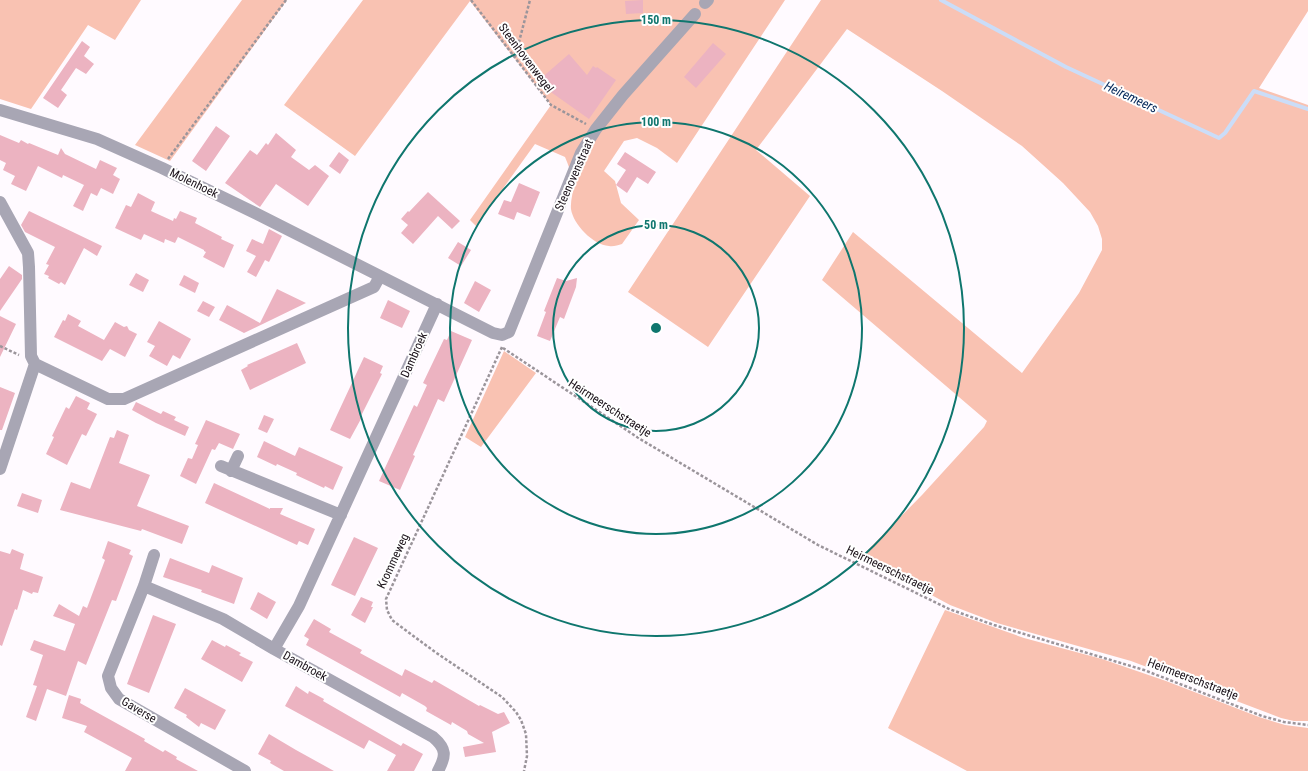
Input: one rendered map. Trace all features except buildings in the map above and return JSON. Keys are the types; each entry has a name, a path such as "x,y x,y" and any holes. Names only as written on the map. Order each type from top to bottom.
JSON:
{"street":[{"name":"Steenovenstraat","path":"502,335 509,332 581,153 596,129 623,95 695,14"},
{"name":"Molenhoek","path":"0,110 98,139 253,212 493,333 502,335"},
{"path":"0,202 28,254 30,267 31,356 35,364 108,399 124,399 374,287 380,276"},
{"name":"Dambroek","path":"437,304 299,606 274,649 433,737 439,742 444,750 444,758 438,771"},
{"path":"0,469 35,364"},
{"path":"238,456 226,468 341,515"},
{"name":"Gaverse","path":"154,554 144,586 108,676 110,688 119,700 245,771"},
{"path":"144,586 223,619 274,649"}],"path":[{"path":"162,168 286,0"},
{"name":"Steenhovenwegel","path":"471,0 551,105 596,129"},
{"path":"515,58 530,0"},
{"name":"Krommeweg","path":"502,335 502,347 386,599 387,610 392,620 435,652 502,697 516,712 521,720 526,734 528,756 524,771"},
{"name":"Heirmeerschstraetje","path":"502,347 640,439 818,545 949,609 994,625 1144,670 1262,716 1284,722 1308,725"}],"shaded area":[{"path":"0,0 141,0 115,40 88,25 31,109 0,99"},
{"path":"242,0 287,0 170,161 135,145"},
{"path":"363,0 785,0 677,163 657,148 637,138 624,141 604,171 615,181 621,203 639,220 622,244 612,246 603,245 590,238 576,221 571,209 573,181 565,157 535,144 476,226 470,220 551,105 470,1 355,156 284,105"},
{"path":"821,0 1308,0 1308,11 1259,88 1308,105 1308,721 1294,721 1281,718 1131,661 997,623 950,605 861,557 922,495 984,427 987,421 822,280 853,232 1022,373 1079,293 1102,250 1102,239 1098,226 1090,212 1063,183 1022,146 942,91 847,29 756,150 810,196 708,347 628,292"},
{"path":"504,351 536,373 481,447 465,437"},
{"path":"945,610 1024,638 1102,659 1166,681 1259,717 1285,725 1308,728 1308,771 967,771 888,728"}],"waterway":[{"name":"Heiremeers","path":"941,0 1066,67 1219,138 1225,133 1254,91 1308,109"}]}
